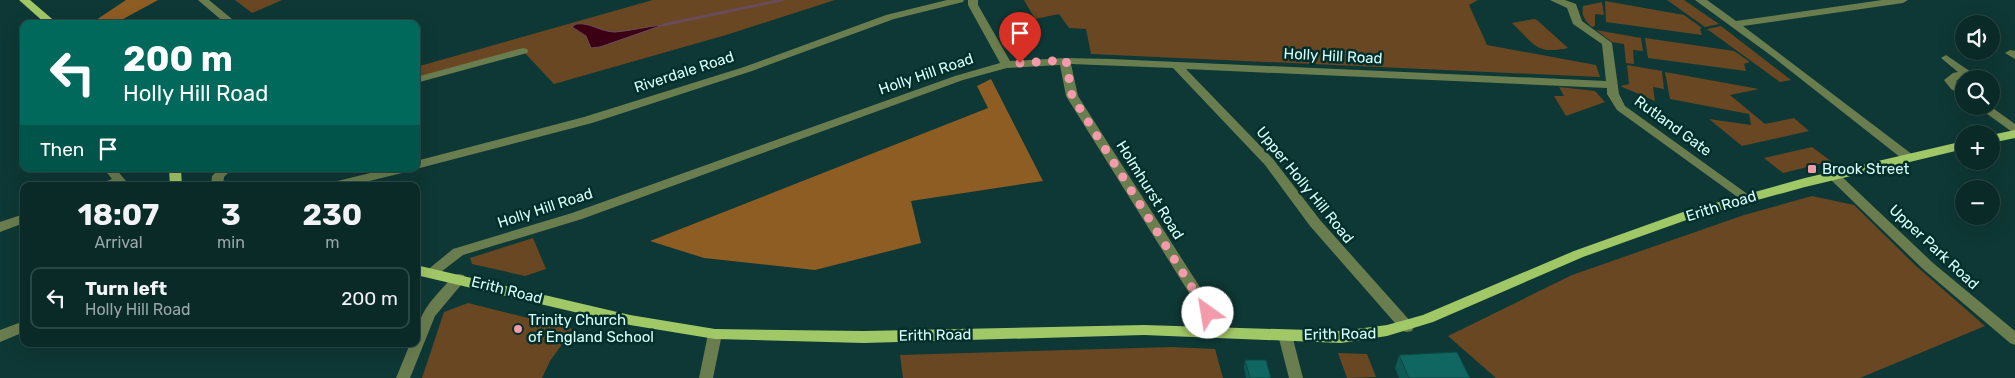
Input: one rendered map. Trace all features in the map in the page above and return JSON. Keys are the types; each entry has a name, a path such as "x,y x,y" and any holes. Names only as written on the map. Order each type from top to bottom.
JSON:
{"main road":[{"path":"24,0 48,20"},
{"path":"2000,137 2015,134"},
{"name":"Erith Road","path":"420,270 630,320 715,334 864,337 1144,330 1368,336 1407,327 1594,248 1651,227 1746,198 1955,148"}],"street":[{"path":"203,0 228,20"},
{"name":"Riverdale Road","path":"420,164 588,120 748,69 890,17 959,0"},
{"path":"973,0 973,5 1006,65"},
{"name":"Rutland Gate","path":"1555,0 1572,6 1577,22 1606,43 1616,102 1626,113 1746,198"},
{"path":"1700,0 1735,24 1909,158"},
{"path":"1735,24 1903,0"},
{"path":"420,79 523,51"},
{"path":"1946,58 1962,70"},
{"name":"Holly Hill Road","path":"432,272 458,252 577,216 959,78 1006,65 1066,60 1612,85"},
{"name":"Holmhurst Road","path":"1066,60 1072,96 1221,332"},
{"name":"Upper Holly Hill Road","path":"1176,65 1270,162 1315,223 1366,284 1407,327"},
{"path":"1955,76 1950,80 1955,87"},
{"path":"1994,115 2015,130"},
{"path":"112,172 120,182"},
{"path":"348,182 390,172"},
{"name":"Upper Park Road","path":"1834,176 1928,266 2015,339"},
{"path":"0,227 20,220"},
{"path":"420,336 429,314 460,279"},
{"path":"0,336 20,328"},
{"path":"707,372 715,334"},
{"path":"1285,335 1296,378"},
{"path":"403,378 416,347"}],"shaded area":[{"path":"126,0 158,0 121,20 96,20"},
{"path":"235,0 282,0 252,13"},
{"path":"653,0 835,0 726,35 554,84 523,51 420,79 420,66"},
{"path":"1024,0 1478,0 1469,5 1487,45 1596,65 1600,77 1091,54 1086,29 1069,28 1059,14 1035,19"},
{"path":"1667,0 1684,0 1719,24 1705,27"},
{"path":"1605,1 1684,15 1702,28 1700,29 1702,35 1606,22"},
{"path":"1602,2 1604,15 1595,14 1595,26 1592,27 1584,18 1583,6"},
{"path":"1534,19 1568,48 1557,50 1542,49 1531,42 1512,23"},
{"path":"576,24 586,24 615,32 663,25 600,47 591,48 586,36 572,27"},
{"path":"1721,26 1791,80 1780,82 1707,29"},
{"path":"1596,30 1641,38 1643,51 1633,50 1634,64 1626,63 1624,44 1612,42"},
{"path":"1645,38 1734,51 1750,62 1744,64 1746,71 1648,58"},
{"path":"1627,65 1662,71 1664,89 1653,87 1655,101 1620,86 1629,84"},
{"path":"1665,72 1759,89 1730,95 1765,124 1794,118 1809,131 1742,146 1709,119 1751,125 1749,114 1670,99"},
{"path":"991,79 1043,181 911,201 921,243 815,270 704,258 650,241 988,108 977,86"},
{"path":"1559,87 1595,91 1605,102 1566,116 1554,96 1564,96"},
{"path":"1812,147 1831,161 1783,173 1764,158"},
{"path":"1812,196 1854,205 1915,265 1985,326 1860,378 1496,378 1448,336 1572,275 1744,215"},
{"path":"533,238 546,269 525,276 472,264 470,258"},
{"path":"468,303 573,329 550,361 542,378 422,378 444,312"},
{"path":"1172,347 1215,349 1223,378 903,378 900,355"},
{"path":"1338,353 1367,354 1376,377 1347,378"}],"building":[{"path":"1457,352 1470,378 1409,378 1399,355"},
{"path":"1245,360 1266,360 1271,378 1250,378"}],"waterway":[{"path":"663,25 782,0"}],"place":[{"name":"Brook Street","path":"1812,169"},
{"name":"Trinity Church of England School","path":"518,329"}],"route":[{"path":"1020,63 1066,60 1068,86 1072,96 1208,313"}]}
